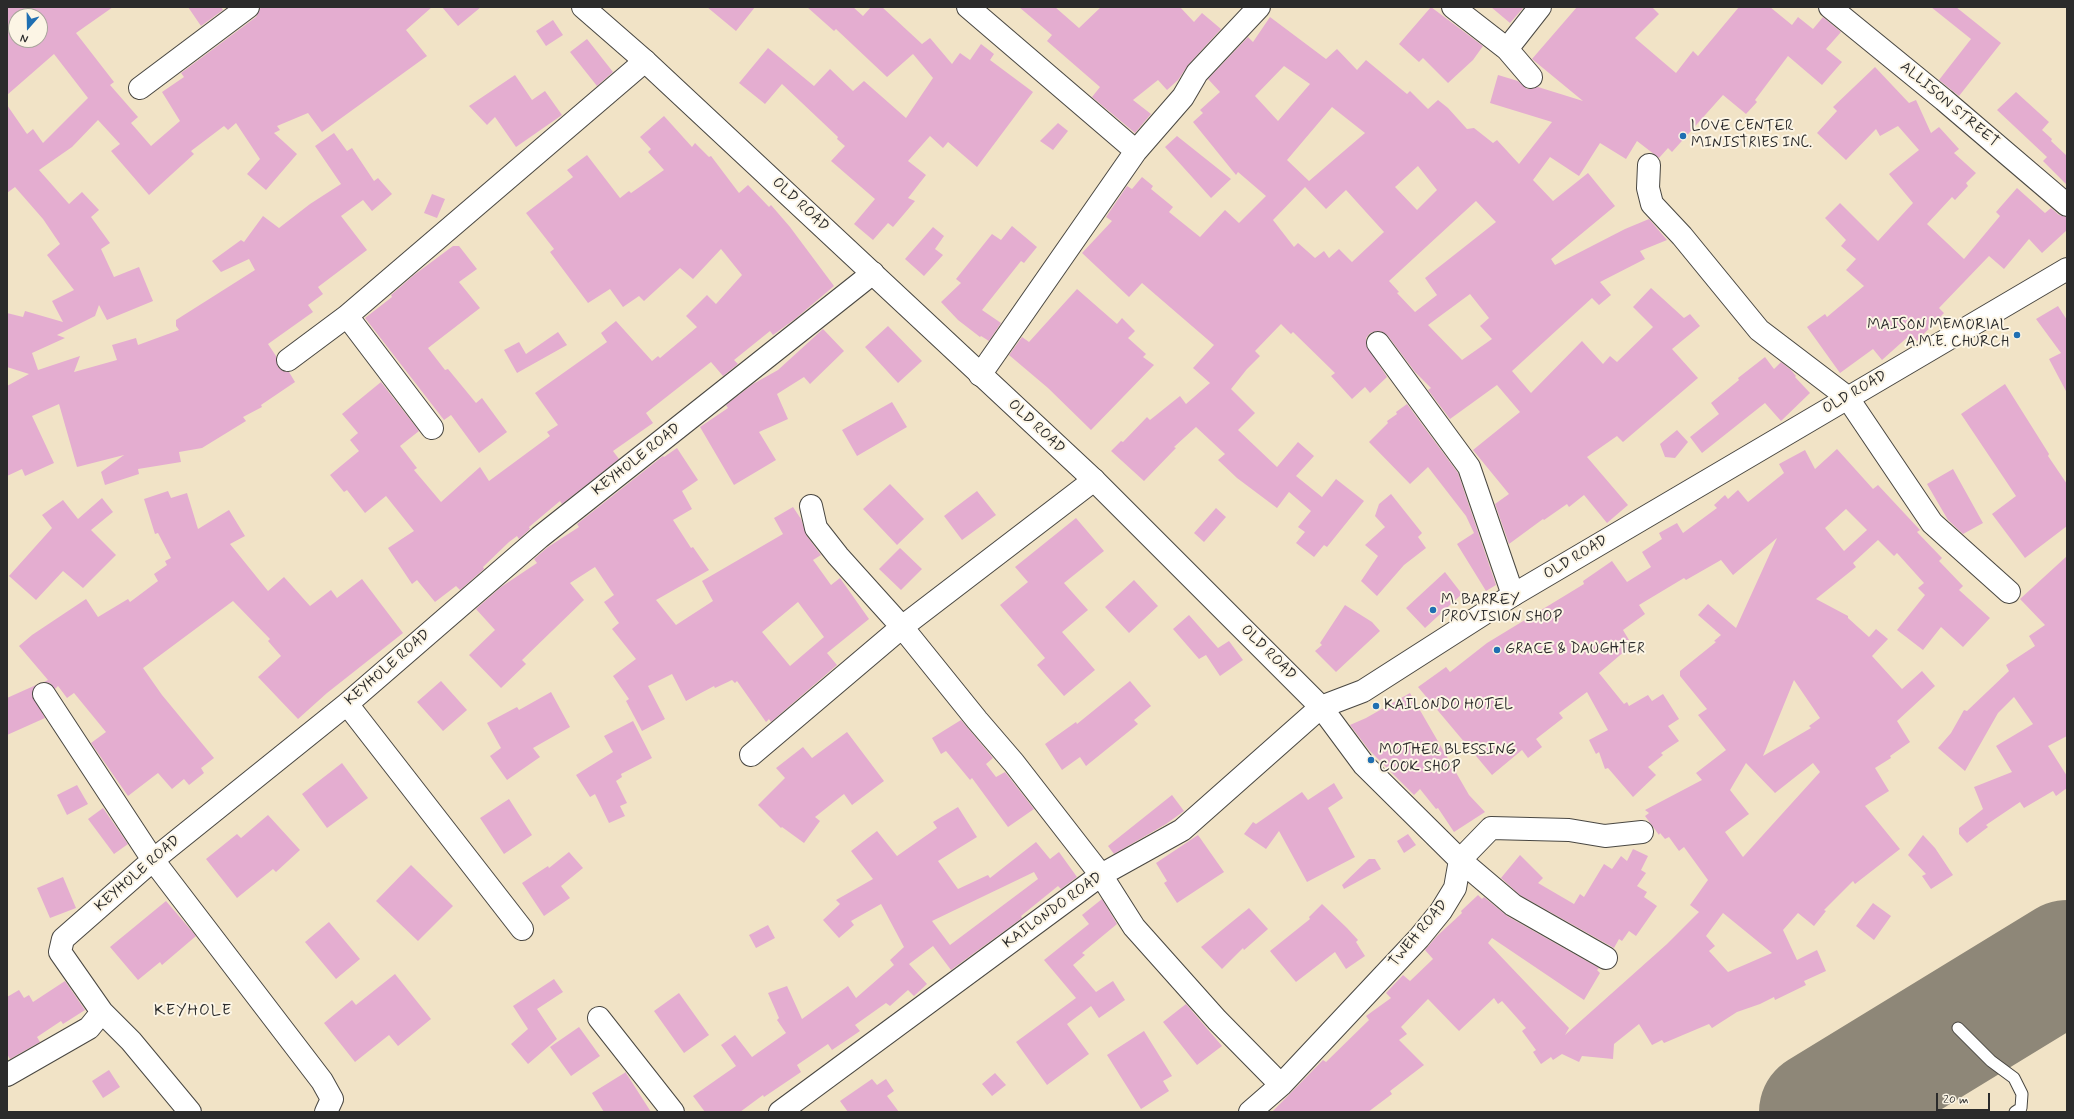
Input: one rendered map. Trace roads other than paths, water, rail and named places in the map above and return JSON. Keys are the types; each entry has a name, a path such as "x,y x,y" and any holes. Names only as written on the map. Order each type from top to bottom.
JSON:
{"street":[{"path":"140,88 248,7"},
{"name":"OLD ROAD","path":"584,7 645,61 1094,480 1321,707 1363,691 1513,595 1847,397 2067,269"},
{"path":"968,7 1136,151"},
{"path":"980,375 1136,151 1183,97 1197,72 1259,7"},
{"path":"1453,7 1507,49 1531,77"},
{"path":"1507,49 1540,7"},
{"name":"ALLISON STREET","path":"1830,7 1944,100 2067,205"},
{"path":"288,360 347,316 645,61"},
{"path":"1649,165 1648,188 1652,204 1682,236 1759,330 1847,397 1932,523 2009,592"},
{"name":"KEYHOLE ROAD","path":"190,1112 131,1041 102,1012 60,952 63,939 153,860 347,704 540,537 873,273"},
{"path":"347,316 432,428"},
{"path":"1378,343 1469,467 1513,595"},
{"path":"751,755 902,627 1094,480"},
{"path":"811,506 816,528 838,556 902,627 976,720 1014,763 1101,875 1134,927 1217,1020 1281,1085"},
{"path":"44,694 153,860 322,1081 332,1099 326,1112"},
{"path":"347,704 522,928"},
{"path":"1321,707 1364,765 1460,860 1513,905 1606,958"},
{"name":"KAILONDO ROAD","path":"780,1112 1101,875 1182,830 1321,707"},
{"path":"1460,860 1491,828 1569,830 1605,836 1642,832"},
{"name":"TWEH ROAD","path":"1250,1112 1281,1085 1419,938 1441,911 1455,888 1460,860"},
{"path":"7,1075 89,1028 102,1012"},
{"path":"598,1018 673,1112"}],"lane":[{"path":"1958,1028 1990,1061 2014,1078 2022,1094 2021,1108 2015,1112"}],"place":[{"name":"LOVE CENTER MINISTRIES INC.","path":"1683,136"},
{"name":"MAISON MEMORIAL A.M.E. CHURCH","path":"2017,335"},
{"name":"M. BARREY PROVISION SHOP","path":"1433,610"},
{"name":"GRACE & DAUGHTER","path":"1497,650"},
{"name":"KAILONDO HOTEL","path":"1376,706"},
{"name":"MOTHER BLESSING COOK SHOP","path":"1371,760"}],"district":[{"name":"KEYHOLE","path":"193,1012"}]}
